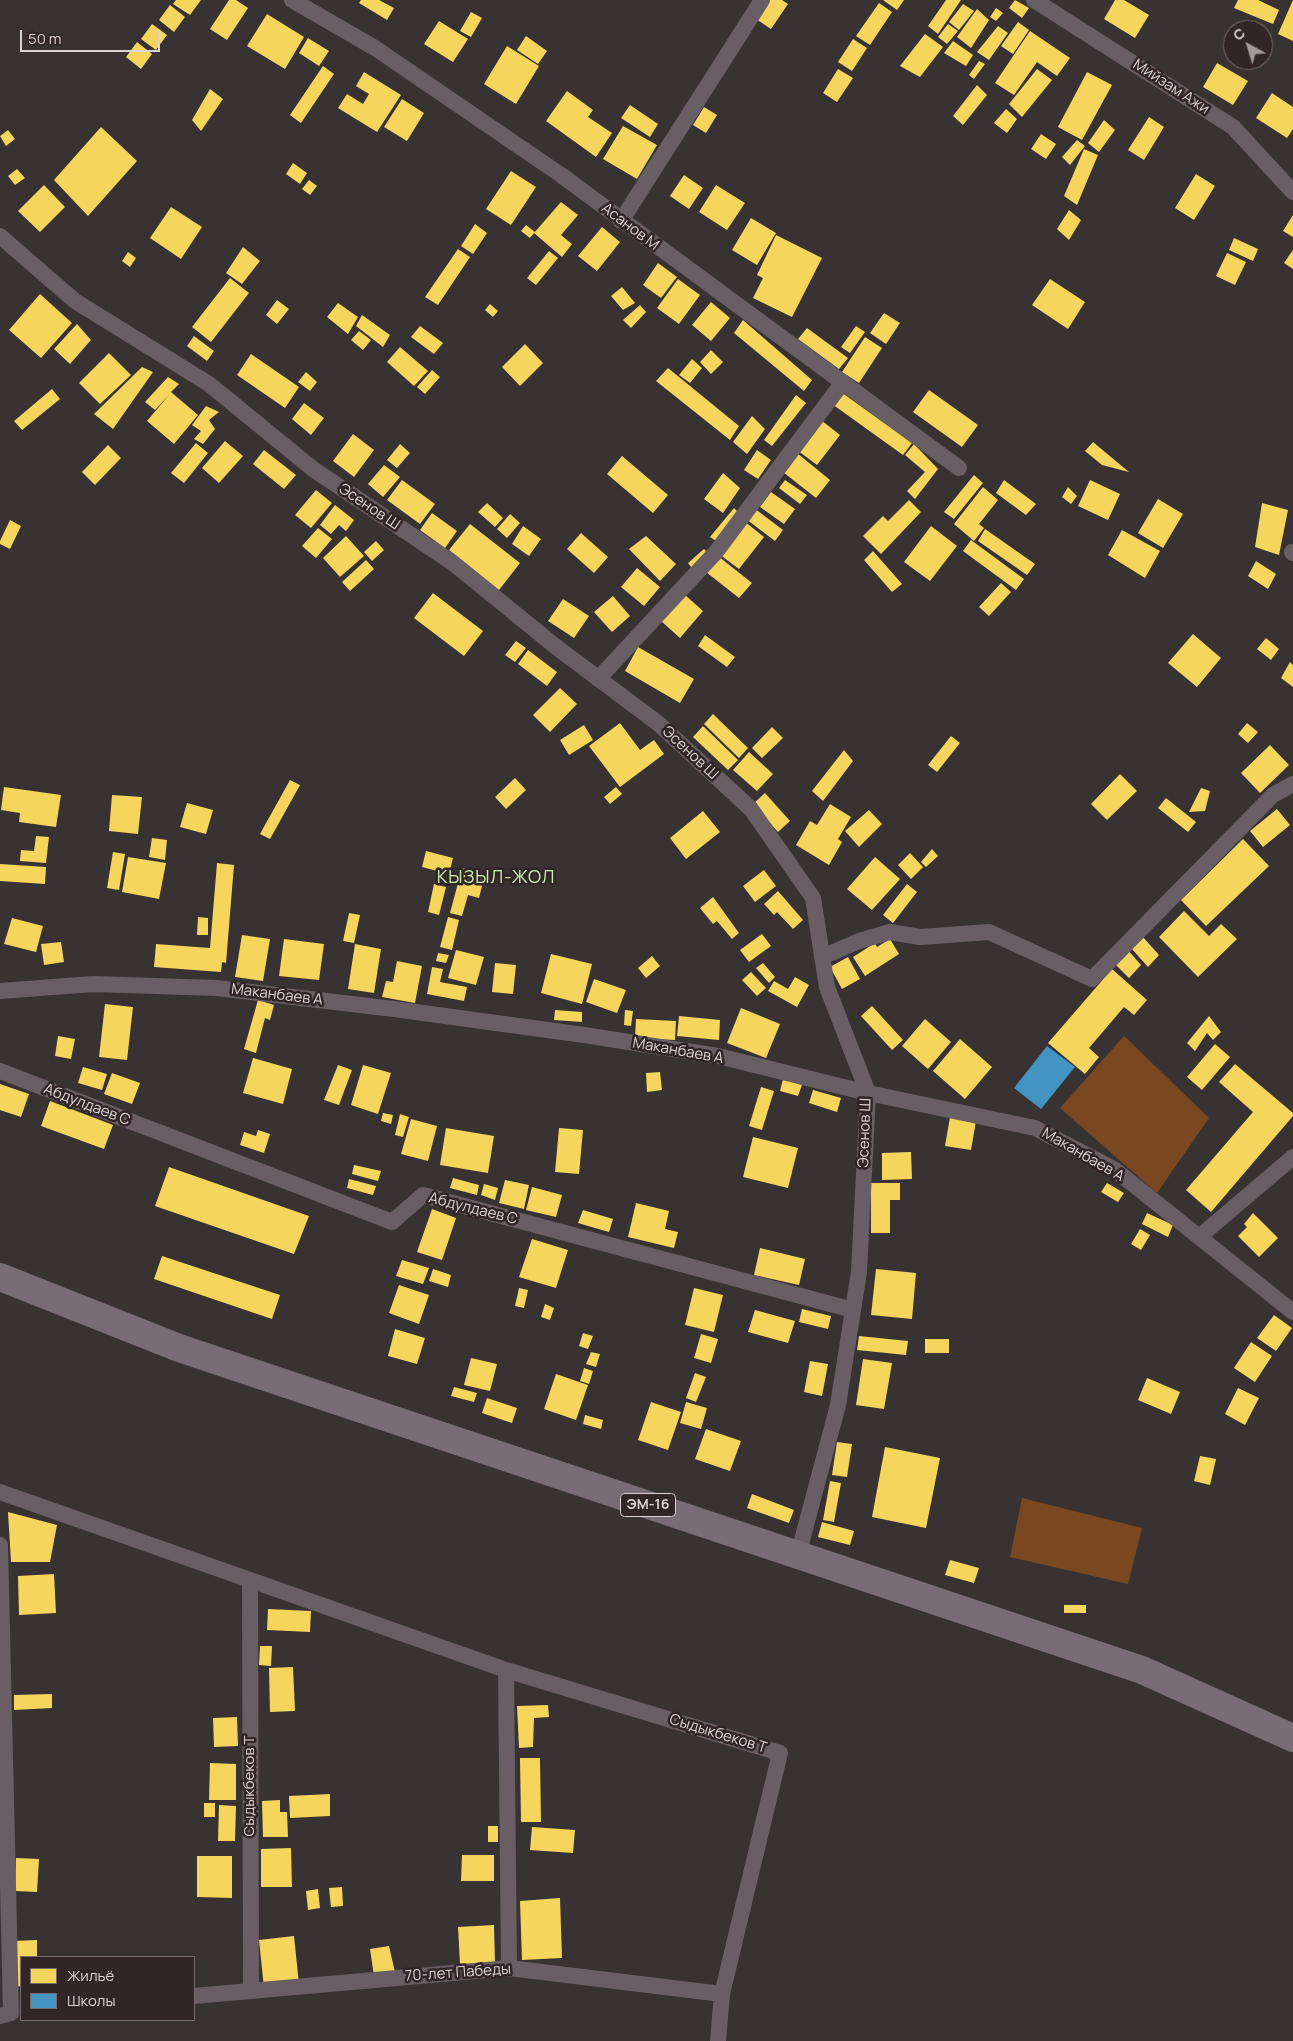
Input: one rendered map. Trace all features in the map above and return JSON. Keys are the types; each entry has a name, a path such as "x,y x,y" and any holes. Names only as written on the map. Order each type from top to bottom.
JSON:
{"highway":[{"name":"ЭМ-16","path":"0,1278 179,1348 1142,1670 1293,1738"}],"street":[{"name":"Асанов М","path":"292,0 375,48 561,175 959,468"},
{"path":"621,221 762,0"},
{"name":"Мийзам Ажи","path":"1034,0 1233,127 1293,192"},
{"name":"Эсенов Ш","path":"0,236 75,301 209,384 313,469 453,563 659,724 751,809 813,898 827,987 868,1093 859,1272 838,1405 798,1555"},
{"path":"598,678 716,552 842,382"},
{"path":"822,957 859,941 890,932 920,937 989,932 1092,979 1273,795 1293,784"},
{"name":"Маканбаев А","path":"0,991 93,984 217,988 575,1034 718,1056 868,1093 1035,1128 1114,1169 1293,1312"},
{"name":"Абдулдаев С","path":"0,1071 392,1222 423,1195 853,1310"},
{"path":"1199,1237 1293,1157"},
{"name":"Сыдыкбеков Т","path":"0,1492 506,1670 780,1753 722,1994"},
{"path":"0,1545 11,2014"},
{"name":"Сыдыкбеков Т","path":"250,1580 251,1991"},
{"path":"506,1670 509,1968"},
{"name":"70-лет Пабеды","path":"195,1996 509,1968 722,1994"},
{"path":"718,2041 722,1994"}],"shaded area":[{"path":"1124,1036 1209,1118 1157,1193 1060,1108"},
{"path":"1022,1498 1142,1528 1128,1584 1010,1557"}],"building: Жильё":[{"path":"176,0 201,0 190,15 173,4"},
{"path":"229,0 236,0 248,8 227,40 210,29"},
{"path":"361,0 379,0 394,8 387,20 359,3"},
{"path":"768,0 782,0 788,4 771,29 756,19"},
{"path":"883,0 904,0 897,10"},
{"path":"946,0 961,0 938,34 928,26"},
{"path":"1015,0 1029,8 1022,18 1009,8"},
{"path":"1115,0 1124,0 1149,15 1135,38 1104,19"},
{"path":"1238,0 1258,0 1279,10 1273,24 1273,20 1263,20 1234,8"},
{"path":"1293,0 1293,41 1278,34"},
{"path":"879,3 892,12 870,45 856,36"},
{"path":"963,4 974,11 959,30 949,22"},
{"path":"170,5 185,17 174,32 159,20"},
{"path":"996,8 1003,13 996,21 990,17"},
{"path":"977,9 989,20 971,48 957,37"},
{"path":"471,12 482,18 471,37 460,31"},
{"path":"267,14 304,37 285,69 247,46"},
{"path":"439,21 468,39 453,62 424,44"},
{"path":"1018,22 1029,30 1013,54 1001,46"},
{"path":"152,24 167,35 156,50 141,39"},
{"path":"948,24 958,31 947,44 938,37"},
{"path":"998,26 1008,33 989,60 977,52"},
{"path":"1030,31 1070,58 1057,76 1037,62 1014,95 995,83"},
{"path":"925,34 943,47 920,77 900,66"},
{"path":"526,36 547,51 538,64 517,50"},
{"path":"308,38 329,51 319,66 299,53"},
{"path":"853,39 867,48 852,71 838,62"},
{"path":"953,41 973,55 966,66 944,53"},
{"path":"137,42 152,54 141,69 126,57"},
{"path":"507,46 539,66 516,104 484,84"},
{"path":"979,61 985,64 974,79 969,75"},
{"path":"1217,63 1223,66 1223,70 1229,70 1248,81 1233,105 1203,87"},
{"path":"323,66 334,74 301,123 290,115"},
{"path":"838,69 853,78 837,102 823,93"},
{"path":"1037,69 1052,80 1022,117 1009,104"},
{"path":"364,72 401,95 377,132 338,108 347,94 363,104 369,94 356,86"},
{"path":"1087,72 1112,85 1082,140 1058,127"},
{"path":"977,85 987,95 963,125 953,116"},
{"path":"210,89 223,99 201,131 192,120"},
{"path":"567,91 593,110 588,117 612,133 596,157 546,121"},
{"path":"1272,93 1293,107 1293,129 1287,138 1256,118"},
{"path":"402,99 424,113 407,141 384,127"},
{"path":"630,105 658,124 650,137 621,118"},
{"path":"704,107 717,115 706,133 693,125"},
{"path":"1006,109 1017,119 1007,133 994,123"},
{"path":"1149,117 1164,127 1144,160 1128,150"},
{"path":"1104,120 1115,130 1099,152 1088,143"},
{"path":"623,126 657,145 637,179 603,159"},
{"path":"101,127 137,161 88,216 54,180"},
{"path":"8,130 15,139 6,146 0,136"},
{"path":"1041,134 1056,144 1046,159 1031,149"},
{"path":"1077,140 1085,146 1070,165 1062,157"},
{"path":"1084,149 1098,155 1077,205 1064,196"},
{"path":"293,163 307,173 300,184 286,174"},
{"path":"17,169 25,178 15,185 8,176"},
{"path":"511,171 536,187 511,225 486,209"},
{"path":"1196,174 1215,186 1194,220 1175,208"},
{"path":"684,175 703,188 689,209 670,196"},
{"path":"309,180 317,186 310,195 302,189"},
{"path":"44,185 65,207 40,232 18,211"},
{"path":"716,185 745,203 727,230 699,212"},
{"path":"561,202 578,215 561,235 572,244 562,257 534,233"},
{"path":"171,207 202,227 181,259 150,238"},
{"path":"1069,210 1081,220 1069,240 1057,229"},
{"path":"1293,215 1293,237 1283,231"},
{"path":"751,218 776,233 757,265 732,250"},
{"path":"475,224 487,233 473,254 461,246"},
{"path":"526,225 535,232 530,238 521,231"},
{"path":"602,227 620,242 597,271 578,256"},
{"path":"776,235 822,258 792,317 753,298 763,278 757,275"},
{"path":"1234,238 1258,249 1253,261 1229,250"},
{"path":"243,247 260,261 242,284 226,273"},
{"path":"458,249 470,257 438,305 425,297"},
{"path":"1293,250 1293,269 1284,263"},
{"path":"549,251 558,258 536,285 527,278"},
{"path":"128,252 136,258 130,267 122,261"},
{"path":"1227,253 1246,262 1235,285 1216,276"},
{"path":"658,263 677,277 661,298 643,285"},
{"path":"230,278 249,293 211,342 192,327"},
{"path":"678,279 700,295 679,324 657,308"},
{"path":"1050,279 1085,302 1068,329 1032,305"},
{"path":"622,287 635,303 623,310 611,296"},
{"path":"40,294 72,323 41,358 9,330"},
{"path":"277,300 289,309 277,324 266,315"},
{"path":"711,302 730,318 711,341 692,325"},
{"path":"338,303 358,317 348,334 327,317"},
{"path":"490,304 498,311 493,317 485,310"},
{"path":"640,305 646,312 631,328 623,320"},
{"path":"884,313 900,323 886,344 870,333"},
{"path":"362,315 390,335 383,347 356,326"},
{"path":"743,320 812,380 804,391 734,333"},
{"path":"77,324 91,340 70,364 54,349"},
{"path":"420,326 443,343 434,354 411,337"},
{"path":"856,326 865,332 850,353 841,347"},
{"path":"807,328 848,358 839,369 798,339"},
{"path":"359,331 371,340 363,350 351,340"},
{"path":"194,336 214,351 207,361 187,346"},
{"path":"865,337 882,348 859,383 842,372"},
{"path":"525,344 543,363 520,386 502,367"},
{"path":"400,347 428,371 414,386 387,362"},
{"path":"711,350 723,362 711,374 700,362"},
{"path":"109,353 131,375 100,404 79,383"},
{"path":"251,354 299,387 285,408 237,375"},
{"path":"692,359 702,368 690,383 679,375"},
{"path":"142,367 153,372 113,429 94,414"},
{"path":"668,368 739,426 730,440 656,381"},
{"path":"432,370 440,377 425,394 417,387"},
{"path":"306,372 317,382 310,391 298,382"},
{"path":"168,377 179,384 171,392 198,415 174,444 147,421 169,395 155,410 145,402"},
{"path":"52,389 60,399 22,430 14,421"},
{"path":"929,390 978,425 962,447 913,412"},
{"path":"841,392 912,443 903,455 832,404"},
{"path":"796,395 806,403 772,446 764,440"},
{"path":"304,403 324,418 311,435 292,419"},
{"path":"206,406 219,412 209,420 215,429 203,444 194,439 201,431 192,425"},
{"path":"752,416 765,429 747,454 733,442"},
{"path":"821,420 840,435 817,465 797,450"},
{"path":"353,434 374,450 354,477 333,461"},
{"path":"225,441 243,456 219,483 202,468"},
{"path":"1093,442 1129,472 1102,465 1085,451"},
{"path":"196,443 208,453 184,483 171,473"},
{"path":"400,444 410,453 397,468 387,460"},
{"path":"914,444 938,469 915,499 907,491 925,472 905,455"},
{"path":"108,445 121,458 95,485 82,472"},
{"path":"264,450 296,475 284,489 253,464"},
{"path":"757,450 771,460 758,479 744,470"},
{"path":"797,453 830,480 816,498 783,472"},
{"path":"622,456 668,495 653,513 607,474"},
{"path":"384,465 400,477 383,497 368,484"},
{"path":"723,473 740,488 723,513 704,499"},
{"path":"974,475 983,483 954,519 944,512"},
{"path":"402,480 435,504 420,524 387,500"},
{"path":"785,480 807,495 800,504 779,488"},
{"path":"1004,480 1036,504 1026,515 996,493"},
{"path":"1090,480 1120,494 1108,520 1078,506"},
{"path":"983,487 998,500 979,524 984,528 974,541 954,524"},
{"path":"1068,487 1077,496 1071,504 1062,497"},
{"path":"316,490 332,503 311,528 295,515"},
{"path":"771,492 795,509 784,524 760,507"},
{"path":"1158,499 1183,514 1163,548 1138,533"},
{"path":"909,500 921,512 881,554 863,536 883,516 888,521"},
{"path":"487,503 503,518 495,527 478,512"},
{"path":"1262,503 1288,510 1279,555 1255,547"},
{"path":"335,505 354,520 346,531 339,525 331,534 320,525"},
{"path":"734,508 741,515 719,543 710,537"},
{"path":"754,508 783,530 775,541 746,519"},
{"path":"432,513 457,531 445,548 420,530"},
{"path":"510,514 520,523 507,538 497,529"},
{"path":"10,520 21,526 10,549 0,544 0,541"},
{"path":"744,521 764,537 739,569 719,554"},
{"path":"470,524 520,563 499,590 449,550"},
{"path":"523,526 541,539 529,556 512,544"},
{"path":"931,526 957,546 930,581 904,562"},
{"path":"318,528 332,539 316,558 302,546"},
{"path":"985,529 1035,564 1027,575 978,541"},
{"path":"1122,530 1160,551 1145,578 1108,555"},
{"path":"581,533 608,557 594,573 567,549"},
{"path":"346,536 364,556 340,577 323,558"},
{"path":"646,536 676,564 660,581 629,549"},
{"path":"971,540 1024,579 1016,590 963,551"},
{"path":"376,541 384,550 372,561 364,552"},
{"path":"704,549 710,555 695,572 688,563"},
{"path":"873,551 902,584 892,592 864,560"},
{"path":"718,556 752,583 739,598 706,572"},
{"path":"366,560 374,569 350,591 342,582"},
{"path":"1256,561 1276,574 1268,589 1248,576"},
{"path":"637,568 660,587 644,606 621,587"},
{"path":"1001,583 1011,592 989,616 979,607"},
{"path":"433,593 483,631 464,656 414,618"},
{"path":"684,594 703,611 680,638 660,620"},
{"path":"613,596 630,616 612,632 594,612"},
{"path":"563,599 589,616 574,638 548,621"},
{"path":"1193,634 1221,658 1197,687 1168,663"},
{"path":"705,635 735,657 727,667 698,646"},
{"path":"1266,638 1279,649 1271,660 1257,649"},
{"path":"516,641 526,648 515,662 505,655"},
{"path":"638,647 694,679 680,703 625,671"},
{"path":"528,650 557,672 547,686 518,664"},
{"path":"1290,662 1293,665 1293,687 1281,678"},
{"path":"560,688 577,704 550,732 533,715"},
{"path":"713,714 748,748 739,758 704,724"},
{"path":"620,723 640,750 654,740 664,754 620,787 589,746"},
{"path":"1247,723 1258,732 1248,743 1238,734"},
{"path":"584,725 593,740 569,755 560,740"},
{"path":"703,726 738,760 728,770 693,737"},
{"path":"772,727 783,738 762,758 752,748"},
{"path":"951,736 960,743 937,772 928,765"},
{"path":"1270,745 1289,765 1260,793 1241,773"},
{"path":"844,750 853,761 823,801 812,791"},
{"path":"749,752 773,774 757,791 733,770"},
{"path":"1120,774 1137,791 1107,820 1091,804"},
{"path":"515,778 526,790 506,809 495,797"},
{"path":"290,780 300,785 270,839 260,834"},
{"path":"4,787 61,795 56,827 19,822 20,813 1,810"},
{"path":"616,787 622,794 610,804 604,797"},
{"path":"1201,788 1210,791 1205,811 1189,812"},
{"path":"765,793 790,821 778,832 753,804"},
{"path":"112,795 142,797 138,834 109,831"},
{"path":"1166,798 1196,822 1188,832 1158,808"},
{"path":"187,803 213,810 206,834 180,827"},
{"path":"830,804 851,817 838,839 842,842 829,865 796,845 810,821 817,825"},
{"path":"1277,809 1290,825 1263,847 1250,831"},
{"path":"869,810 882,824 859,847 845,831"},
{"path":"703,811 720,832 686,859 670,838"},
{"path":"36,836 49,837 46,863 20,861 21,850 34,851"},
{"path":"152,838 167,840 165,860 149,857"},
{"path":"1243,839 1269,866 1206,926 1181,900"},
{"path":"932,849 938,856 926,867 921,862"},
{"path":"426,851 453,858 449,874 422,867"},
{"path":"113,852 125,854 119,890 107,888"},
{"path":"910,853 923,867 911,879 898,865"},
{"path":"128,857 166,863 159,899 122,892"},
{"path":"875,857 900,879 872,910 847,889"},
{"path":"217,863 234,865 226,963 222,962 221,972 154,967 156,944 210,948"},
{"path":"0,864 46,867 45,884 0,881"},
{"path":"462,868 485,874 479,898 468,895 462,916 450,913"},
{"path":"764,870 776,886 755,902 743,886"},
{"path":"434,884 446,887 439,915 428,912"},
{"path":"907,884 917,892 893,923 883,915"},
{"path":"778,891 803,920 793,929 777,912 774,915 764,904"},
{"path":"713,897 739,933 732,939 717,921 713,924 700,908"},
{"path":"1184,911 1209,936 1221,924 1237,939 1198,977 1159,937"},
{"path":"349,913 360,915 354,943 343,941"},
{"path":"198,917 208,918 208,935 197,935"},
{"path":"448,917 459,920 452,950 440,947"},
{"path":"12,918 43,926 36,952 4,944"},
{"path":"762,934 771,946 749,962 740,950"},
{"path":"242,935 270,939 263,981 235,977"},
{"path":"1142,936 1159,955 1148,967 1132,949"},
{"path":"284,939 324,944 319,980 279,976"},
{"path":"890,939 899,954 865,976 853,957 875,943 877,947"},
{"path":"61,942 64,962 44,965 41,944"},
{"path":"355,944 381,949 374,993 348,989"},
{"path":"1126,948 1141,965 1129,978 1114,963"},
{"path":"456,950 484,957 476,985 448,978"},
{"path":"438,953 449,955 446,963 436,961"},
{"path":"551,954 592,964 582,1004 541,993"},
{"path":"652,956 660,966 646,978 638,968"},
{"path":"848,957 860,979 842,989 830,967"},
{"path":"397,961 422,966 415,1003 382,997 386,981 393,982"},
{"path":"495,963 516,965 513,994 492,992"},
{"path":"763,963 775,977 769,983 756,968"},
{"path":"432,967 443,969 440,982 467,987 464,1001 427,994"},
{"path":"1112,969 1147,1000 1134,1015 1124,1007 1089,1048 1099,1057 1085,1074 1048,1043"},
{"path":"751,972 766,988 757,996 742,980"},
{"path":"795,977 809,985 797,1007 768,991 774,981 788,989"},
{"path":"594,979 626,990 617,1013 586,1002"},
{"path":"258,1000 274,1005 270,1020 265,1018 256,1053 244,1049"},
{"path":"105,1004 133,1007 127,1060 99,1057"},
{"path":"872,1006 903,1040 892,1050 861,1016"},
{"path":"741,1008 780,1024 766,1058 727,1043"},
{"path":"555,1010 582,1012 582,1022 554,1020"},
{"path":"625,1010 633,1011 631,1026 624,1025"},
{"path":"679,1016 720,1020 719,1040 677,1036"},
{"path":"1209,1016 1221,1032 1213,1040 1207,1033 1195,1051 1187,1043"},
{"path":"636,1019 676,1021 675,1040 635,1038"},
{"path":"925,1019 951,1042 928,1069 902,1046"},
{"path":"58,1036 75,1039 71,1059 55,1056"},
{"path":"960,1039 992,1067 965,1099 933,1071"},
{"path":"1215,1044 1230,1057 1202,1090 1187,1077"},
{"path":"253,1058 292,1069 283,1104 243,1093"},
{"path":"1235,1064 1293,1113 1293,1116 1211,1212 1186,1190 1253,1112 1219,1082"},
{"path":"338,1065 352,1070 339,1105 324,1100"},
{"path":"363,1065 391,1073 378,1114 351,1105"},
{"path":"83,1067 107,1074 102,1090 78,1083"},
{"path":"660,1072 662,1090 647,1092 646,1073"},
{"path":"112,1073 140,1083 132,1104 104,1094"},
{"path":"783,1079 802,1085 798,1096 780,1091"},
{"path":"0,1084 29,1094 21,1117 0,1110"},
{"path":"761,1087 774,1091 762,1130 749,1126"},
{"path":"813,1090 841,1098 837,1112 809,1103"},
{"path":"50,1101 113,1125 104,1149 41,1126"},
{"path":"383,1113 393,1115 391,1124 381,1121"},
{"path":"400,1114 409,1117 403,1137 395,1135"},
{"path":"950,1117 976,1121 971,1150 945,1146"},
{"path":"411,1119 437,1126 428,1161 401,1154"},
{"path":"446,1128 494,1136 488,1173 440,1165"},
{"path":"559,1128 583,1130 579,1174 555,1172"},
{"path":"258,1130 270,1134 264,1153 240,1145 244,1132 256,1136"},
{"path":"753,1137 798,1148 788,1188 743,1177"},
{"path":"911,1152 912,1179 882,1180 882,1153"},
{"path":"354,1165 381,1171 378,1181 352,1174"},
{"path":"169,1167 309,1216 294,1254 155,1206"},
{"path":"453,1178 479,1185 477,1195 450,1188"},
{"path":"349,1179 376,1186 373,1195 347,1188"},
{"path":"505,1180 529,1185 524,1209 499,1203"},
{"path":"871,1183 900,1183 900,1200 890,1200 890,1233 871,1233"},
{"path":"1107,1183 1124,1193 1118,1202 1101,1192"},
{"path":"484,1184 498,1188 495,1200 481,1195"},
{"path":"532,1187 562,1195 556,1217 526,1210"},
{"path":"636,1203 669,1211 665,1229 678,1232 674,1248 628,1237"},
{"path":"432,1209 456,1218 442,1260 417,1252"},
{"path":"583,1210 613,1219 609,1232 578,1223"},
{"path":"1147,1213 1173,1225 1168,1237 1142,1224"},
{"path":"1253,1213 1278,1238 1259,1257 1238,1236 1247,1227 1244,1224"},
{"path":"1140,1229 1150,1235 1141,1250 1131,1244"},
{"path":"532,1239 568,1250 556,1288 519,1277"},
{"path":"760,1248 805,1259 799,1285 754,1275"},
{"path":"162,1256 280,1295 272,1319 154,1279"},
{"path":"402,1260 429,1268 423,1284 396,1276"},
{"path":"433,1269 451,1275 448,1287 429,1281"},
{"path":"876,1269 916,1273 912,1319 871,1315"},
{"path":"399,1285 429,1295 419,1324 389,1313"},
{"path":"519,1288 528,1290 524,1308 515,1306"},
{"path":"694,1288 723,1295 714,1332 685,1325"},
{"path":"545,1304 554,1308 550,1320 541,1317"},
{"path":"802,1309 831,1316 828,1329 799,1322"},
{"path":"755,1310 795,1321 788,1343 748,1332"},
{"path":"1274,1315 1292,1328 1276,1351 1257,1338"},
{"path":"395,1329 425,1338 417,1364 388,1356"},
{"path":"583,1333 593,1336 588,1349 579,1346"},
{"path":"701,1334 718,1339 711,1363 694,1358"},
{"path":"859,1336 908,1341 906,1355 857,1350"},
{"path":"925,1339 949,1339 949,1353 925,1353"},
{"path":"1251,1342 1272,1356 1255,1382 1234,1368"},
{"path":"591,1352 600,1354 596,1367 586,1364"},
{"path":"471,1358 497,1364 490,1391 464,1385"},
{"path":"863,1359 892,1363 884,1409 856,1405"},
{"path":"810,1361 828,1364 822,1396 804,1392"},
{"path":"584,1368 593,1371 589,1384 580,1381"},
{"path":"695,1373 706,1377 696,1402 686,1398"},
{"path":"556,1374 588,1385 576,1420 544,1409"},
{"path":"1147,1378 1180,1392 1171,1414 1138,1400"},
{"path":"454,1387 477,1393 474,1402 451,1396"},
{"path":"1238,1388 1259,1398 1245,1425 1225,1414"},
{"path":"487,1398 517,1408 512,1423 482,1413"},
{"path":"651,1402 681,1412 668,1450 638,1440"},
{"path":"686,1402 707,1408 701,1429 680,1423"},
{"path":"585,1415 603,1420 601,1429 583,1424"},
{"path":"706,1429 741,1441 730,1471 695,1459"},
{"path":"837,1442 852,1444 847,1477 832,1475"},
{"path":"885,1447 940,1458 926,1528 872,1517"},
{"path":"1200,1456 1216,1459 1210,1485 1194,1481"},
{"path":"830,1481 841,1483 834,1522 823,1520"},
{"path":"752,1494 794,1510 789,1523 747,1508"},
{"path":"8,1512 57,1525 50,1562 11,1562"},
{"path":"822,1522 854,1531 850,1545 818,1537"},
{"path":"950,1560 979,1568 974,1583 945,1575"},
{"path":"54,1574 56,1613 19,1615 18,1576"},
{"path":"1064,1605 1086,1605 1086,1613 1064,1613"},
{"path":"268,1609 311,1611 310,1632 267,1630"},
{"path":"260,1646 272,1646 271,1666 259,1665"},
{"path":"293,1667 295,1711 270,1712 269,1668"},
{"path":"52,1694 52,1708 14,1710 14,1695"},
{"path":"548,1705 549,1717 534,1718 533,1747 519,1748 517,1706"},
{"path":"237,1717 238,1746 214,1747 213,1718"},
{"path":"520,1758 540,1758 541,1822 521,1822"},
{"path":"210,1763 236,1764 236,1800 209,1800"},
{"path":"330,1794 330,1816 290,1818 289,1796"},
{"path":"280,1800 280,1812 287,1812 288,1837 263,1837 262,1801"},
{"path":"204,1803 215,1803 215,1817 204,1817"},
{"path":"219,1805 236,1806 235,1841 218,1841"},
{"path":"488,1826 498,1826 498,1842 488,1842"},
{"path":"532,1827 575,1830 573,1853 530,1850"},
{"path":"291,1848 292,1887 261,1887 261,1849"},
{"path":"462,1855 494,1855 494,1881 461,1881"},
{"path":"197,1856 232,1856 232,1898 197,1897"},
{"path":"16,1858 39,1859 37,1892 15,1891"},
{"path":"342,1887 343,1906 331,1907 329,1888"},
{"path":"318,1889 320,1908 308,1910 306,1891"},
{"path":"560,1898 562,1958 522,1960 520,1901"},
{"path":"494,1925 495,1963 460,1964 458,1927"},
{"path":"294,1936 299,1984 264,1988 259,1940"},
{"path":"37,1940 37,1956 20,1956 20,1986 15,1987 13,1941"},
{"path":"389,1946 395,1972 374,1976 370,1949"}],"building: Школы":[{"path":"1047,1046 1075,1067 1041,1109 1014,1088"}],"district":[{"name":"КЫЗЫЛ-ЖОЛ","path":"496,878"}]}
